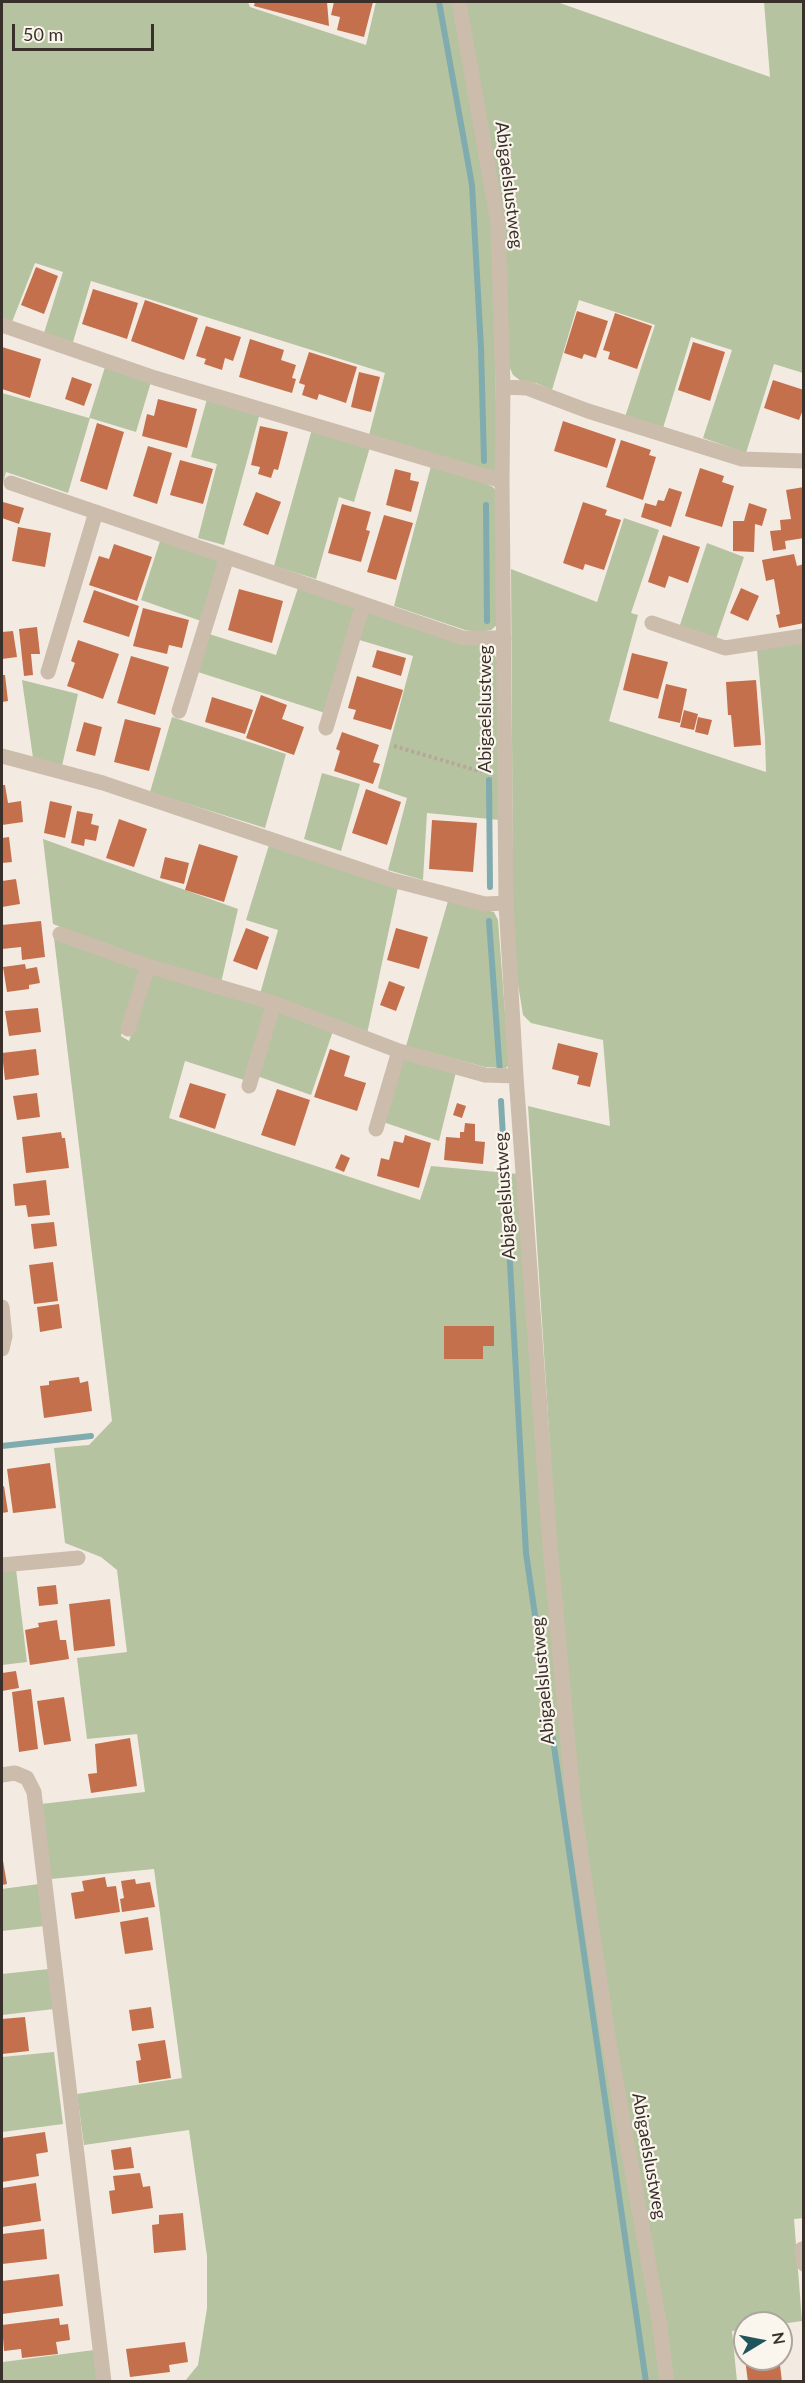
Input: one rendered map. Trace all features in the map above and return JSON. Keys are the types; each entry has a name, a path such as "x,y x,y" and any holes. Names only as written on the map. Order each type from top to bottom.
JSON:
{"street":[{"name":"Abigaelslustweg","path":"459,2 498,223 503,387 506,903 516,1076 550,1546 574,1809 609,2042 659,2321 667,2382"},
{"path":"2,325 155,378 502,481"},
{"path":"503,387 527,388 588,411 742,459 804,460"},
{"path":"11,483 463,638 504,638"},
{"path":"48,672 96,512"},
{"path":"179,711 227,557"},
{"path":"326,728 363,604"},
{"path":"652,623 725,648 804,636"},
{"path":"2,756 103,783 392,880 485,904 506,903"},
{"path":"60,934 148,966 274,1003 399,1051 485,1075 516,1076"},
{"path":"128,1029 148,966"},
{"path":"249,1086 274,1003"},
{"path":"376,1129 399,1051"},
{"path":"2,1307 5,1336 2,1349"},
{"path":"2,1565 78,1557"},
{"path":"2,1775 15,1773 27,1778 34,1791 104,2382"}],"path":[{"path":"394,746 479,771 505,769"}],"green space":[{"path":"2,2 248,2 250,7 366,45 376,2 454,2 493,224 497,471 492,473 369,435 385,373 91,281 73,342 44,333 63,272 35,263 12,322 2,318"},
{"path":"466,2 557,2 770,77 764,2 803,2 803,373 774,364 746,453 703,438 732,350 691,337 663,428 625,417 655,325 579,300 552,390 536,383 521,381 513,375 508,364"},
{"path":"105,367 151,382 136,432 90,418 68,493 6,472 2,487 2,393 89,418"},
{"path":"207,399 260,413 224,545 198,538 217,464 191,457"},
{"path":"312,429 370,447 354,502 339,497 316,579 274,566"},
{"path":"431,466 480,481 493,487 498,494 498,624 491,630 480,632 465,630 394,606"},
{"path":"624,518 659,530 631,613 638,615 609,721 766,772 757,650 803,643 804,2218 794,2219 802,2321 793,2322 793,2311 733,2311 733,2371 736,2371 737,2381 670,2381 579,1806 557,1555 528,1106 610,1126 603,1040 531,1023 523,1015 515,966 513,905 511,569 597,602"},
{"path":"161,538 221,560 201,621 141,600"},
{"path":"707,543 744,557 716,639 680,625"},
{"path":"298,588 355,607 325,713 198,672 209,634 276,655"},
{"path":"365,610 482,644 491,648 499,663 500,820 427,813 423,880 388,870 407,798 378,788 413,656 356,639"},
{"path":"22,680 78,694 62,766 33,758"},
{"path":"172,717 286,754 265,828 150,792"},
{"path":"322,773 360,784 341,851 304,839"},
{"path":"43,839 238,909 221,983 150,962 53,924"},
{"path":"269,845 398,887 367,1034 260,994 278,930 246,920"},
{"path":"448,901 494,912 498,920 509,1065 506,1068 485,1067 406,1046"},
{"path":"54,938 141,969 121,1036 129,1041 153,973 267,1007 244,1080 185,1061 169,1118 420,1200 431,1166 519,1174 544,1547 661,2381 185,2381 198,2365 207,2308 207,2256 189,2130 84,2145 77,2094 182,2078 154,1869 51,1879 41,1804 145,1792 137,1734 87,1739 77,1658 127,1652 117,1570 101,1557 65,1543 54,1448 89,1445 112,1421"},
{"path":"277,1009 333,1031 311,1095 257,1076"},
{"path":"404,1058 456,1072 439,1141 383,1122"},
{"path":"16,1569 27,1662 2,1665 2,1571"},
{"path":"39,1884 44,1926 2,1931 2,1889"},
{"path":"49,1969 54,2009 2,2015 2,1974"},
{"path":"54,2052 63,2124 2,2132 2,2057"},
{"path":"94,2350 97,2381 2,2381 2,2351 3,2362"}],"building":[{"path":"255,2 327,2 329,26 254,6"},
{"path":"334,2 373,2 364,37 337,30 340,17 331,15"},
{"path":"36,267 58,276 44,314 21,305"},
{"path":"93,289 138,303 127,339 82,324"},
{"path":"145,300 198,318 184,360 131,341"},
{"path":"577,311 608,321 596,358 584,354 582,359 564,353"},
{"path":"615,313 652,326 637,369 608,359 610,352 603,350"},
{"path":"206,326 241,337 233,361 225,358 222,370 204,364 206,359 196,356"},
{"path":"250,339 284,350 281,360 296,365 292,378 296,379 292,393 239,377"},
{"path":"693,342 725,352 710,401 678,390"},
{"path":"2,347 41,359 30,398 2,389"},
{"path":"309,352 357,367 346,403 319,394 317,400 302,395 305,385 299,383"},
{"path":"359,372 380,377 371,412 351,407"},
{"path":"72,377 92,384 84,406 65,399"},
{"path":"773,380 804,390 804,407 799,420 764,408"},
{"path":"158,399 197,409 187,448 142,436 147,414 154,416"},
{"path":"563,421 616,439 607,468 554,451"},
{"path":"97,423 124,432 107,490 80,481"},
{"path":"260,426 288,432 278,470 274,469 271,478 258,474 260,467 251,465"},
{"path":"621,440 651,450 649,455 656,457 643,500 606,487"},
{"path":"148,446 172,453 157,504 133,496"},
{"path":"180,460 213,469 203,504 170,495"},
{"path":"700,468 724,476 722,482 734,486 722,527 685,516"},
{"path":"395,469 411,473 410,480 419,482 411,512 386,505"},
{"path":"804,487 804,538 785,541 786,549 773,551 770,531 781,530 780,520 791,519 786,490"},
{"path":"669,488 682,492 671,527 641,517 645,503 656,506 658,500 664,501"},
{"path":"256,492 281,502 268,535 243,525"},
{"path":"3,502 24,508 19,524 2,518"},
{"path":"583,502 607,510 605,515 621,520 604,570 585,564 583,570 563,563"},
{"path":"749,503 767,509 762,526 755,524 754,552 733,551 733,521 744,521"},
{"path":"342,504 371,512 366,530 370,531 361,562 328,553"},
{"path":"384,515 413,523 396,580 367,572"},
{"path":"18,527 51,533 45,567 12,561"},
{"path":"663,535 700,547 688,583 669,576 665,588 648,582"},
{"path":"114,544 152,557 137,601 89,585 99,556 109,559"},
{"path":"794,554 797,566 804,564 804,623 779,628 776,615 780,614 774,579 766,581 762,560"},
{"path":"741,588 759,596 748,621 730,613"},
{"path":"239,589 283,601 272,643 228,630"},
{"path":"94,590 139,606 129,637 83,622"},
{"path":"143,608 189,620 182,648 169,645 167,654 133,646"},
{"path":"37,627 40,654 31,654 33,675 24,676 19,629"},
{"path":"13,631 17,657 2,659 2,632"},
{"path":"78,640 119,654 103,699 67,686 75,663 71,661"},
{"path":"377,650 406,658 401,676 372,667"},
{"path":"632,653 668,662 658,699 623,690"},
{"path":"131,656 169,667 155,715 117,703"},
{"path":"2,675 5,675 8,701 2,702"},
{"path":"357,676 403,690 391,730 353,719 356,710 348,708"},
{"path":"756,680 761,745 734,747 731,715 728,715 726,682"},
{"path":"666,684 687,689 680,723 658,718"},
{"path":"261,695 287,705 282,719 304,727 294,755 246,738"},
{"path":"212,697 253,710 245,734 205,722"},
{"path":"684,710 698,714 694,730 680,727"},
{"path":"698,717 712,720 708,735 695,732"},
{"path":"125,719 161,728 149,771 114,762"},
{"path":"84,722 102,727 95,756 76,751"},
{"path":"342,732 379,745 373,762 380,764 373,784 334,771 340,751 336,749"},
{"path":"2,785 5,785 8,803 21,801 23,822 2,825"},
{"path":"366,789 401,802 387,845 352,833"},
{"path":"50,801 72,806 65,838 44,833"},
{"path":"77,811 93,814 91,824 99,826 96,841 85,839 84,846 71,843"},
{"path":"119,819 147,829 134,867 106,858"},
{"path":"432,820 477,823 473,872 429,869"},
{"path":"9,837 12,862 2,863 2,838"},
{"path":"199,844 238,856 224,902 185,890"},
{"path":"165,857 189,863 184,884 160,878"},
{"path":"16,879 20,904 2,907 2,881"},
{"path":"41,921 45,957 22,960 21,947 2,949 2,925"},
{"path":"246,928 269,937 257,970 233,961"},
{"path":"396,928 428,937 419,969 387,960"},
{"path":"25,964 26,969 37,967 40,983 29,985 29,989 7,992 3,967"},
{"path":"389,981 405,987 396,1011 380,1005"},
{"path":"38,1008 41,1032 9,1036 5,1011"},
{"path":"558,1043 598,1053 590,1087 577,1084 579,1076 552,1069"},
{"path":"36,1049 39,1075 5,1080 2,1053"},
{"path":"330,1049 350,1056 344,1076 366,1083 357,1111 314,1097"},
{"path":"190,1083 226,1094 215,1129 179,1117"},
{"path":"277,1089 310,1100 295,1146 261,1135"},
{"path":"37,1093 40,1117 17,1120 13,1096"},
{"path":"457,1103 466,1106 462,1118 453,1115"},
{"path":"465,1123 475,1124 475,1141 485,1142 483,1164 444,1160 446,1137 460,1138 460,1132 464,1132"},
{"path":"61,1132 62,1138 65,1138 69,1168 26,1173 22,1137"},
{"path":"405,1135 431,1143 419,1188 377,1176 381,1158 389,1160 394,1141 403,1143"},
{"path":"341,1154 350,1158 344,1172 335,1168"},
{"path":"46,1180 50,1215 28,1217 26,1205 15,1206 13,1184"},
{"path":"54,1222 57,1246 34,1249 31,1224"},
{"path":"53,1262 58,1301 34,1304 29,1265"},
{"path":"59,1304 62,1328 40,1332 37,1307"},
{"path":"444,1326 494,1326 494,1346 483,1346 483,1359 444,1359"},
{"path":"79,1377 80,1383 88,1381 92,1411 44,1418 40,1386 49,1385 49,1381"},
{"path":"50,1463 56,1508 13,1513 7,1469"},
{"path":"4,1486 8,1512 2,1513 2,1487"},
{"path":"56,1585 58,1604 39,1606 37,1587"},
{"path":"110,1599 115,1646 74,1651 69,1604"},
{"path":"57,1620 60,1640 66,1640 69,1659 30,1665 25,1630 39,1627 38,1623"},
{"path":"16,1671 19,1688 2,1691 2,1673"},
{"path":"31,1689 38,1749 19,1752 12,1692"},
{"path":"64,1697 71,1741 44,1745 37,1701"},
{"path":"130,1738 137,1786 91,1793 88,1774 97,1773 95,1744"},
{"path":"2,1855 7,1884 2,1885"},
{"path":"105,1877 107,1887 116,1886 120,1912 75,1919 71,1893 84,1891 82,1881"},
{"path":"135,1879 136,1884 150,1882 155,1907 122,1912 120,1899 124,1898 121,1881"},
{"path":"148,1917 153,1950 125,1954 120,1922"},
{"path":"151,2007 154,2028 132,2031 129,2010"},
{"path":"25,2017 29,2051 2,2054 2,2019"},
{"path":"165,2040 171,2078 139,2083 136,2061 141,2060 138,2044"},
{"path":"45,2132 48,2152 36,2154 39,2176 2,2182 2,2138"},
{"path":"131,2147 134,2168 114,2170 111,2150"},
{"path":"140,2173 143,2187 150,2186 153,2208 112,2214 109,2191 115,2190 113,2176"},
{"path":"36,2183 41,2221 2,2227 2,2188"},
{"path":"183,2213 186,2250 154,2253 152,2225 159,2224 159,2215"},
{"path":"44,2229 47,2259 2,2264 2,2234"},
{"path":"59,2274 63,2306 2,2314 2,2281"},
{"path":"59,2318 60,2325 68,2324 70,2340 56,2342 58,2354 22,2358 21,2349 4,2351 2,2325"},
{"path":"185,2342 188,2362 169,2365 170,2372 130,2377 126,2349"},
{"path":"747,2371 781,2371 782,2382 748,2382"}],"waterway":[{"path":"439,2 472,185 481,348 484,461"},
{"path":"486,505 487,621"},
{"path":"487,656 488,760"},
{"path":"489,780 490,887"},
{"path":"489,921 500,1073"},
{"path":"501,1101 526,1553 646,2382"},
{"path":"2,1446 91,1436"}]}
